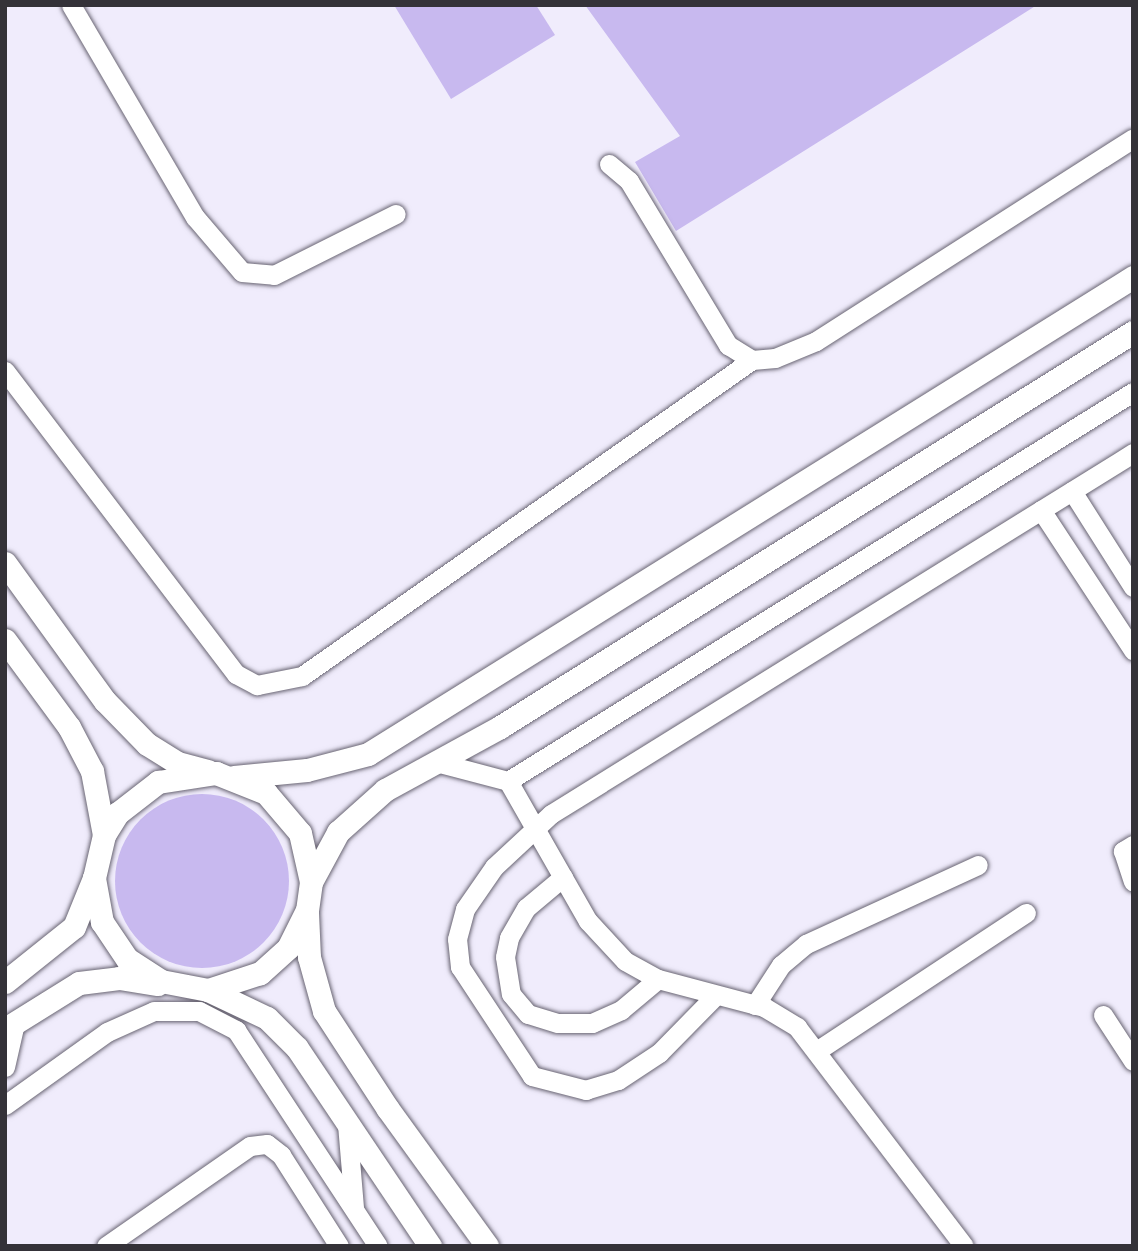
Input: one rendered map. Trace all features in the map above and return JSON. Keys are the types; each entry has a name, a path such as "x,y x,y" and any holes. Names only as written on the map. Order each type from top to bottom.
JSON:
{"street":[{"path":"71,5 195,217 242,272 274,275 396,214"},
{"path":"5,371 236,674 257,685 302,676 752,360 775,358 816,341 1133,138"},
{"path":"609,164 629,181 728,345 752,360"},
{"path":"7,980 74,927 94,877 104,835 118,813 158,782 307,770 368,754 1133,277"},
{"path":"488,1246 388,1109 324,1011 309,957 307,910 311,883 338,832 385,790 436,762 1133,332"},
{"path":"508,781 1133,392"},
{"path":"715,996 659,1053 618,1080 586,1090 532,1076 460,967 457,939 465,909 494,867 551,814 1133,453"},
{"path":"1072,491 1133,587"},
{"path":"1041,510 1133,650"},
{"path":"5,563 105,701 147,744 178,763 225,775 266,793 300,833 311,883"},
{"path":"5,640 75,738 92,771 104,835"},
{"path":"436,762 508,781 588,920 625,961 657,979 755,1005 797,1027 818,1050 964,1246"},
{"path":"1133,845 1123,851 1133,881"},
{"path":"755,1005 780,965 806,944 978,865"},
{"path":"94,877 102,922 127,959 161,981 181,988"},
{"path":"563,877 526,908 509,938 505,957 511,994 528,1014 558,1023 592,1023 621,1010 657,979"},
{"path":"5,1067 10,1026 79,983 119,978 181,988 208,989 261,973 288,948 307,910"},
{"path":"818,1050 1026,914"},
{"path":"208,989 267,1018 298,1048 430,1246"},
{"path":"5,1105 107,1032 154,1011 199,1012 236,1030 378,1246"},
{"path":"1103,1015 1133,1060"},
{"path":"347,1124 354,1211"},
{"path":"106,1246 250,1146 267,1144 281,1155 340,1246"}],"shaded area":[{"path":"394,5 536,5 555,35 451,99"},
{"path":"585,5 1037,5 676,231 635,162 680,136"},
{"path":"202,794 235,800 264,819 283,848 289,881 283,914 264,943 235,962 202,968 169,962 140,943 121,914 115,881 121,848 140,819 169,800"}]}
